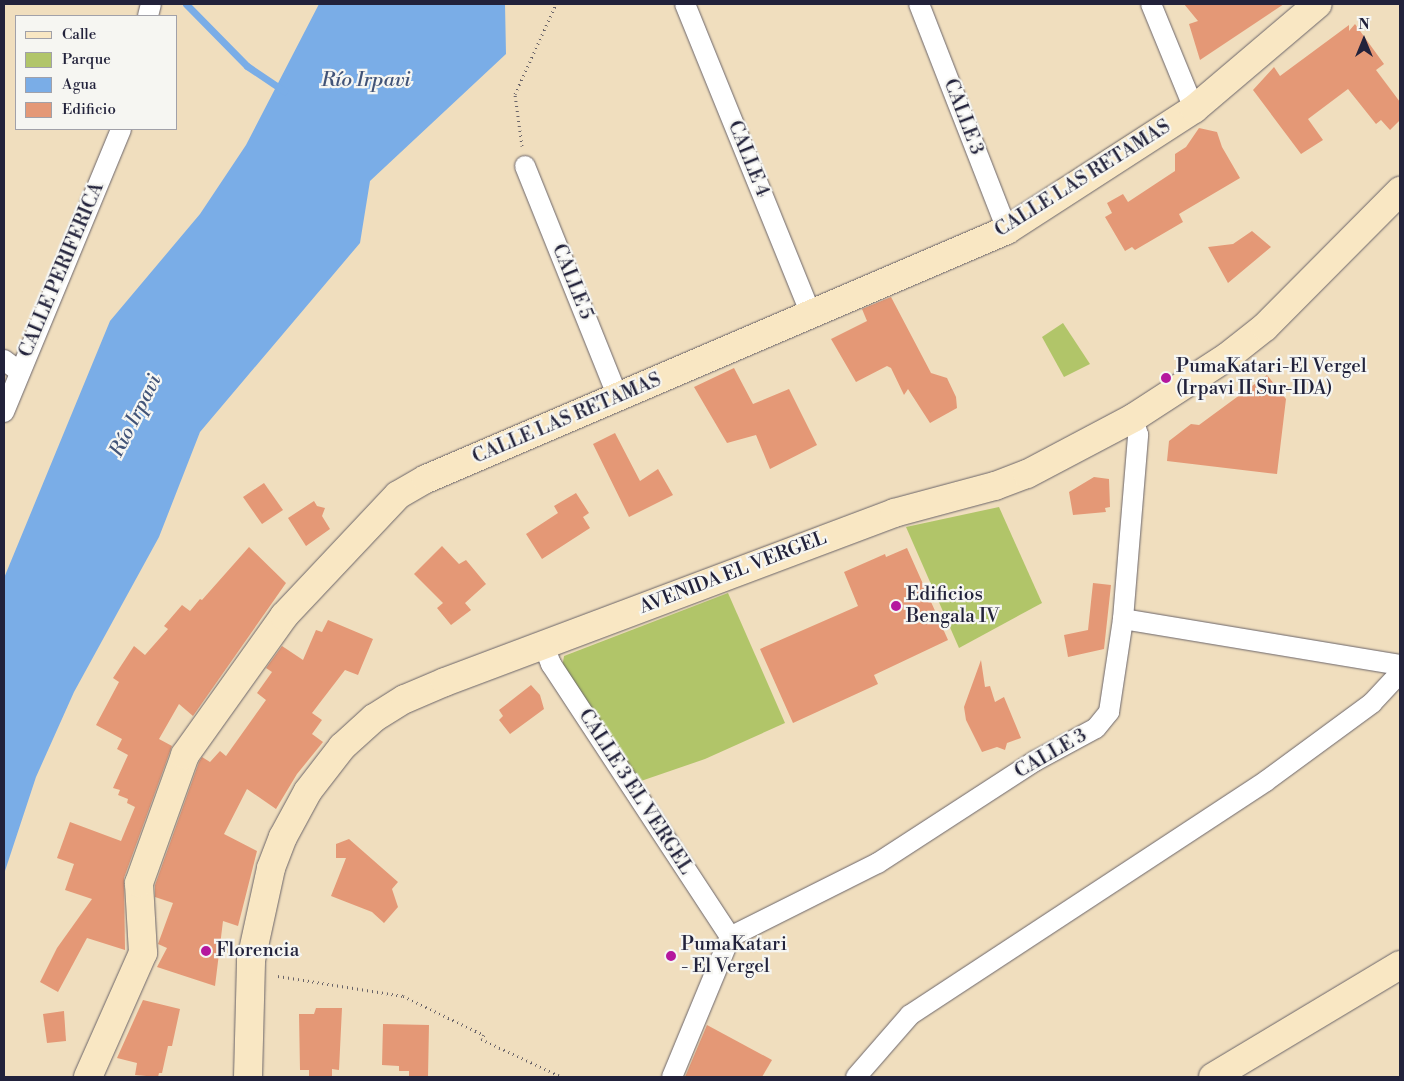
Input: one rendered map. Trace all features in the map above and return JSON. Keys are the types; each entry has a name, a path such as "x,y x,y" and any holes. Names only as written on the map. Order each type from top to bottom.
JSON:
{"street":[{"name":"CALLE 4","path":"686,4 811,314"},
{"name":"CALLE 3","path":"919,4 1007,230"},
{"path":"1151,4 1194,109"},
{"name":"CALLE LAS RETAMAS","path":"88,1077 143,953 139,883 185,755 284,616 398,496 426,479 1007,230 1194,109 1318,4"},
{"name":"CALLE PERIFERICA","path":"4,412 121,130"},
{"name":"CALLE 5","path":"525,166 618,397"},
{"name":"AVENIDA EL VERGEL","path":"248,1077 251,960 262,901 283,837 308,791 342,747 374,718 404,699 543,644 894,513 995,486 1027,474 1133,418 1189,384 1266,326 1400,191"},
{"path":"4,360 20,372"},
{"name":"CALLE 3","path":"730,937 878,863 1034,761 1096,728 1108,712 1114,692 1123,619 1138,435 1133,418"},
{"path":"1123,619 1400,665"},
{"name":"CALLE 3 EL VERGEL","path":"543,644 550,664 730,937"},
{"path":"856,1077 910,1015 1266,780 1372,703 1400,673"},
{"path":"672,1077 730,937"},
{"path":"1213,1077 1400,965"}],"path":[{"path":"525,166 516,94 556,4"},
{"path":"278,970 278,978 403,996 484,1035 482,1039 562,1077"}],"green space":[{"path":"1063,323 1090,364 1064,377 1042,337"},
{"path":"999,507 1042,603 959,648 906,527"},
{"path":"728,593 785,723 705,759 641,781 562,668 564,656"}],"water":[{"name":"Río Irpavi","path":"319,4 505,4 506,54 370,181 360,243 200,432 159,537 74,692 36,777 4,874 4,578 110,321 200,214 246,145"}],"building":[{"path":"1184,4 1284,4 1200,60 1189,24 1198,21"},
{"path":"1355,24 1384,64 1376,70 1400,102 1400,120 1390,130 1381,120 1376,124 1348,89 1308,119 1323,140 1301,154 1253,90 1274,67 1280,76 1349,25 1349,31"},
{"path":"1199,128 1217,132 1222,147 1240,178 1179,214 1183,222 1135,250 1132,247 1125,251 1105,217 1112,213 1107,203 1123,194 1128,202 1175,171 1175,154 1186,147"},
{"path":"1252,231 1271,247 1228,283 1208,247 1233,244"},
{"path":"891,297 931,373 947,378 956,397 957,408 930,423 908,389 904,395 891,368 887,366 856,382 831,339 867,321 862,309"},
{"path":"734,368 753,404 789,389 817,445 770,469 756,435 727,443 694,387"},
{"path":"1267,375 1286,399 1277,474 1167,461 1169,441 1191,424 1199,425"},
{"path":"615,433 640,481 658,469 673,495 629,517 593,444"},
{"path":"1094,477 1109,479 1110,507 1105,508 1106,512 1073,515 1069,492"},
{"path":"264,483 283,510 262,524 243,497"},
{"path":"576,493 589,513 583,517 590,528 542,559 526,534 558,513 554,506"},
{"path":"314,501 317,506 325,508 322,516 330,529 306,546 288,518"},
{"path":"442,546 459,564 466,560 486,584 465,603 471,610 451,625 437,608 443,603 414,574"},
{"path":"249,547 286,583 193,716 179,704 159,739 172,746 124,878 125,950 87,938 58,992 40,982 57,948 92,899 65,890 74,864 57,858 70,822 121,841 135,807 127,803 128,799 118,795 120,790 113,788 128,755 117,749 122,739 96,725 119,682 113,678 134,646 145,655 168,629 164,626 182,605 190,611"},
{"path":"907,548 948,640 874,675 878,684 793,723 760,649 858,606 844,572 885,554 886,557"},
{"path":"1093,583 1111,585 1104,649 1068,657 1064,635 1088,630"},
{"path":"328,620 373,639 358,675 345,670 312,713 322,720 312,734 323,742 297,774 276,809 247,789 224,834 257,851 238,926 223,921 215,986 157,967 167,948 158,944 173,903 155,897 155,885 199,762 202,757 210,762 220,751 226,756 266,700 257,693 272,672 266,668 282,646 303,660 316,630 322,632"},
{"path":"981,660 985,687 990,686 995,702 1004,697 1021,738 1007,743 1005,750 997,747 982,752 966,720 964,707"},
{"path":"531,685 540,695 544,709 510,734 499,720 503,716 499,710"},
{"path":"349,839 398,882 392,889 398,907 384,923 372,912 331,896 346,858 336,858 336,844"},
{"path":"143,1000 180,1009 172,1046 168,1046 162,1073 159,1073 158,1077 135,1075 137,1063 117,1058"},
{"path":"316,1008 342,1008 339,1070 332,1069 332,1077 309,1077 309,1070 300,1070 299,1014 314,1014"},
{"path":"64,1011 66,1041 47,1043 43,1014"},
{"path":"383,1024 429,1025 428,1077 409,1077 409,1071 399,1071 399,1066 382,1065"},
{"path":"707,1025 772,1060 762,1077 685,1077"}],"waterway":[{"path":"186,4 247,66 284,91"}],"place":[{"name":"PumaKatari-El Vergel (Irpavi II Sur-IDA)","path":"1166,378"},
{"name":"Edificios Bengala IV","path":"896,606"},
{"name":"Florencia","path":"206,951"},
{"name":"PumaKatari - El Vergel","path":"671,956"}]}
